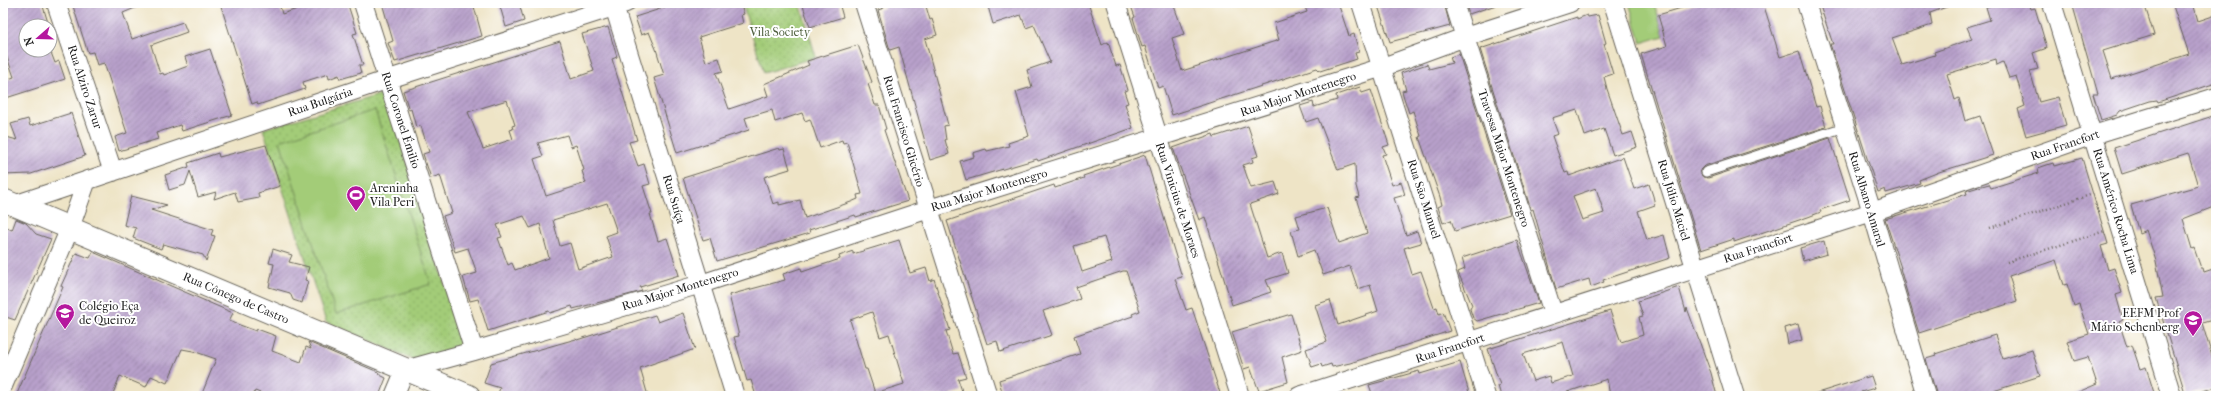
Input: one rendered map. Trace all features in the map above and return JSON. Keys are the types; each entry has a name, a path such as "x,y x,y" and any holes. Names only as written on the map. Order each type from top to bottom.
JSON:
{"main road":[{"name":"Rua Cônego de Castro","path":"9,202 468,396"}],"street":[{"name":"Rua Alziro Zarur","path":"56,3 113,172"},
{"name":"Rua Coronel Émilio","path":"363,3 389,79 474,351"},
{"name":"Rua Francisco Glicério","path":"864,3 988,396"},
{"name":"Rua Vinicius de Moraes","path":"1116,3 1240,396"},
{"name":"Rua São Manuel","path":"1361,3 1486,396"},
{"name":"Travessa Major Montenegro","path":"1454,3 1553,313"},
{"name":"Rua Major Montenegro","path":"405,370 701,284 929,209 1382,67 1465,37 1570,3"},
{"name":"Rua Júlio Maciel","path":"1613,3 1735,396"},
{"name":"Rua Albano Amaral","path":"1806,3 1872,212 1926,396"},
{"name":"Rua Américo Rocha Lima","path":"2052,3 2172,396"},
{"name":"Rua Bulgária","path":"9,202 113,172 618,4"},
{"name":"Rua Suíça","path":"618,4 701,284 736,396"},
{"name":"Rua Francfort","path":"1299,396 1553,313 1872,212 2093,135 2216,97"},
{"path":"3,386 70,228 87,180"},
{"path":"394,396 405,370"}],"lane":[{"path":"1706,172 1845,127"}],"path":[{"path":"1990,228 2109,190"},
{"path":"2007,262 2120,226"}],"green space":[{"name":"Vila Society","path":"742,3 800,3 816,57 764,73"},
{"path":"1629,3 1654,3 1664,36 1641,43"},
{"path":"386,93 464,346 424,364 326,322 263,129"},
{"name":"Areninha Vila Peri","path":"375,110 431,284 336,314 280,141"}],"building":[{"path":"3,3 42,3 47,18 18,18 18,58 53,58 55,63 59,61 65,79 3,99 3,81 14,77 3,46"},
{"path":"72,3 147,3 123,13 132,39 183,22 187,32 151,45 160,74 163,73 164,75 188,66 185,57 210,49 232,115 182,131 180,125 156,133 158,139 119,151 115,137 127,133 104,63 97,65 93,52 88,53"},
{"path":"220,3 279,3 282,14 306,6 305,3 344,3 345,6 348,5 357,33 353,34 363,65 359,65 361,73 340,79 339,75 329,79 328,74 303,82 305,89 258,105 257,102 252,104"},
{"path":"382,3 473,3 482,36 395,62 388,43 393,41"},
{"path":"499,3 519,3 524,21 506,27"},
{"path":"679,3 740,3 744,14 741,15 743,23 699,37 706,62 719,58 723,71 716,73 729,109 768,96 764,84 809,65 807,61 858,45 872,82 868,84 875,105 879,105 886,129 884,130 908,201 856,217 855,215 809,230 810,233 717,261 710,238 703,240 683,178 779,148 780,150 784,149 790,169 764,177 773,204 779,202 779,205 800,200 805,218 851,202 858,199 857,195 862,194 847,142 843,143 842,140 820,148 810,119 805,121 802,113 775,122 772,110 745,118 749,130 677,153 654,78 664,75 656,49 649,32 641,35 635,17"},
{"path":"802,3 839,3 843,17 810,27"},
{"path":"883,3 925,3 930,20 932,19 937,35 925,39 948,125 944,126 945,140 949,154 930,160 899,47 890,50 878,10 884,8"},
{"path":"987,3 1088,3 1102,45 1108,42 1116,66 1120,65 1128,90 1124,91 1128,103 1125,104 1133,128 1038,161 1037,159 966,180 960,161 974,157 973,153 986,149 987,151 1009,146 1008,143 1029,136 1016,92 1032,87 1027,70 1050,62 1034,25 1026,28 1021,15 993,24"},
{"path":"1140,3 1173,3 1184,34 1172,38 1182,71 1279,40 1274,23 1307,12 1305,7 1309,6 1308,3 1338,3 1349,36 1354,34 1359,52 1355,53 1357,59 1320,71 1317,68 1172,115 1163,86 1158,88 1145,46 1142,47 1133,18 1135,17 1131,6"},
{"path":"1377,3 1444,3 1450,26 1390,42"},
{"path":"1465,3 1495,3 1496,5 1469,14"},
{"path":"1698,3 1763,3 1780,57 1799,51 1816,107 1820,106 1826,127 1704,166 1700,170 1702,176 1708,178 1830,138 1850,200 1820,210 1821,212 1808,217 1734,242 1734,239 1701,250 1641,54 1667,46 1658,15"},
{"path":"1819,3 1952,3 1952,5 1930,13 1932,25 1892,38 1902,65 1935,55 1934,52 1972,39 1967,27 1990,20 1986,7 2000,3 2029,3 2031,9 2035,8 2047,48 2033,53 2038,69 2030,71 2039,102 2058,97 2066,125 2026,136 2018,109 2025,106 2016,76 2009,78 2003,62 1997,65 1996,59 1947,74 1955,100 1959,98 1965,121 1980,116 1993,155 1939,172 1919,180 1920,183 1886,193 1885,189 1878,192 1830,44 1833,44"},
{"path":"2072,3 2144,3 2154,35 2103,51 2112,79 2189,54 2172,3 2193,3 2198,21 2216,15 2216,83 2158,102 2157,100 2150,101 2120,111 2117,115 2101,120 2093,94 2098,94"},
{"path":"1587,15 1588,17 1598,15 1606,43 1604,44 1613,74 1604,77 1607,89 1623,135 1632,132 1637,147 1613,155 1604,129 1585,136 1577,110 1552,118 1558,134 1552,136 1565,173 1568,172 1569,176 1623,157 1634,189 1649,184 1653,196 1655,205 1638,211 1647,240 1664,235 1670,258 1603,280 1604,282 1591,287 1589,279 1556,289 1533,209 1531,210 1480,49 1577,17 1577,19","holes":["1596,188 1604,213 1582,220 1573,196"]},
{"path":"608,27 617,57 612,59 637,140 629,142 638,166 644,164 650,184 643,186 652,214 650,214 658,241 667,238 679,275 640,287 642,291 573,309 572,306 550,313 549,311 488,331 478,299 470,301 463,277 477,273 468,248 455,252 443,216 452,213 440,175 431,178 423,154 429,152 421,126 416,127 411,109 409,110 403,91 560,41 571,79 594,71 582,34","holes":["507,100 515,125 512,126 513,129 510,130 513,139 483,149 468,112","567,135 571,147 576,145 584,170 582,171 586,183 546,196 534,159 543,156 538,143","607,203 617,232 606,236 613,257 578,269 570,243 560,246 553,220","524,216 530,228 540,224 549,258 515,270 512,263 508,265 498,238 502,237 497,225"]},
{"path":"1459,54 1510,214 1455,231 1451,220 1443,223 1438,207 1442,205 1440,197 1419,137 1421,136 1413,111 1409,113 1404,98 1402,91 1406,90 1401,73 1427,64 1429,69 1452,63 1450,57"},
{"path":"1360,87 1362,93 1371,90 1389,145 1383,147 1386,154 1382,155 1392,185 1401,182 1405,195 1394,198 1406,235 1417,231 1421,243 1404,248 1412,274 1421,271 1434,308 1437,307 1439,314 1443,312 1450,331 1350,363 1332,367 1331,364 1322,367 1321,364 1312,367 1306,349 1327,342 1315,305 1330,300 1338,325 1378,311 1370,285 1358,289 1350,266 1323,275 1314,250 1298,256 1291,231 1300,229 1296,216 1327,208 1339,243 1367,233 1356,198 1359,197 1356,186 1355,164 1338,170 1318,118 1306,122 1300,106 1313,102 1314,107 1337,100 1336,95"},
{"path":"71,113 85,156 31,174 3,175 3,136 17,140 11,124 28,119 30,126"},
{"path":"2216,115 2216,206 2183,219 2192,249 2194,248 2201,268 2203,268 2204,272 2216,268 2216,319 2202,323 2216,369 2216,387 2186,396 2156,298 2163,297 2156,261 2146,230 2139,233 2131,205 2198,186 2188,153 2122,174 2114,148"},
{"path":"1248,126 1258,156 1252,158 1253,162 1243,165 1251,188 1275,182 1279,194 1250,204 1267,258 1282,253 1288,273 1266,280 1271,292 1232,305 1205,217 1199,220 1173,148 1213,134 1214,137"},
{"path":"266,145 280,186 258,193 259,198 238,202 235,192 214,199 216,192 198,197 190,171 185,185 169,190 165,175 189,167 188,163 218,153 219,157"},
{"path":"1145,155 1182,277 1175,279 1186,310 1192,308 1221,396 1003,396 999,380 1080,354 1074,336 1133,316 1132,314 1140,311 1126,271 1123,271 1076,287 1080,299 1043,311 1052,335 1000,352 997,341 987,344 947,221 1054,185 1055,188 1084,178 1083,176","holes":["1104,237 1112,262 1082,272 1074,246"]},
{"path":"2082,158 2108,244 2101,246 2108,270 2114,268 2122,293 2116,295 2123,320 2119,322 2127,347 2132,345 2140,369 2146,367 2155,396 2069,396 2097,384 2088,357 2074,361 2067,341 2089,334 2079,304 2074,306 2067,284 2064,285 2056,260 2009,276 2017,301 1919,333 1913,314 1901,268 1885,219 1967,194 1966,191 1982,186 1989,184 1991,188 2039,173 2038,168 2053,163 2054,166"},
{"path":"131,196 167,205 151,210 213,230 211,235 215,236 206,261 203,255 163,244 161,249 133,238 136,228 124,225"},
{"path":"16,219 26,223 36,234 51,239 15,320 3,316 3,226 12,230"},
{"path":"899,240 910,273 926,268 930,281 934,279 950,330 946,331 953,354 958,353 966,377 958,379 962,391 948,396 756,396 751,380 747,381 734,337 739,336 729,295 785,280 783,274 801,268 802,272 840,259 839,256 853,251 853,254","holes":["872,312 880,337 889,334 904,384 875,393 867,369 865,369 850,320"]},
{"path":"1517,240 1539,303 1477,321 1473,318 1470,309 1472,305 1458,272 1465,269 1462,258"},
{"path":"1824,241 1827,254 1803,261 1800,248"},
{"path":"273,249 292,255 289,262 309,267 305,280 308,281 302,303 293,300 290,293 269,287 274,264 269,263"},
{"path":"93,252 233,313 229,321 256,331 257,329 276,336 272,351 301,362 306,347 311,349 308,342 378,372 386,378 379,396 268,396 255,391 253,396 201,396 216,359 182,349 167,383 151,376 146,387 120,376 112,396 16,396 76,253 90,258"},
{"path":"1679,287 1686,312 1687,308 1711,373 1717,396 1610,396 1607,379 1555,396 1501,396 1498,386 1500,385 1488,349 1610,311 1621,342 1643,335 1639,317 1643,316 1638,301","holes":["1563,342 1573,376 1551,383 1549,376 1533,381 1523,354"]},
{"path":"683,313 695,349 640,368 648,396 497,396 500,388 484,383 491,363 576,339 577,340 655,315 658,322"},
{"path":"1291,314 1302,350 1282,357 1288,382 1259,391 1250,367 1244,369 1232,332"},
{"path":"1798,324 1802,340 1788,344 1785,328"},
{"path":"1995,335 2003,359 2032,350 2040,376 1978,396 1937,396 1926,359 1936,356 1935,354"},
{"path":"1460,362 1470,396 1373,396 1369,385 1419,371 1420,374"},
{"path":"1871,376 1875,388 1861,392 1862,396 1814,396 1814,394"}],"place":[{"name":"Areninha Vila Peri","path":"356,212"},
{"name":"Colégio Eça de Queiroz","path":"65,330"},
{"name":"EEFM Prof Mário Schenberg","path":"2193,337"}]}
